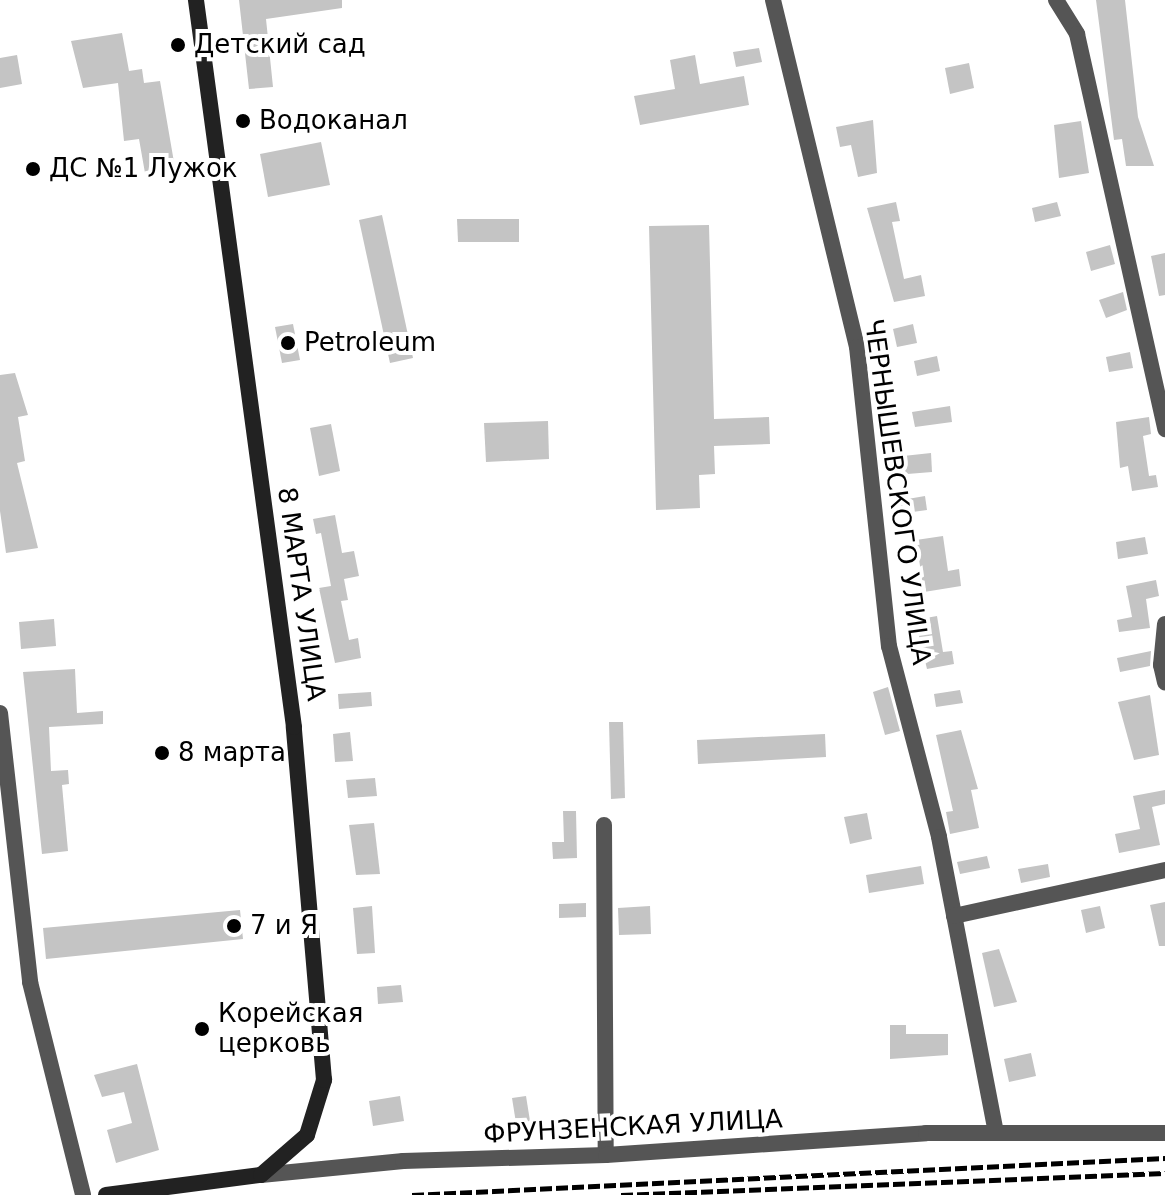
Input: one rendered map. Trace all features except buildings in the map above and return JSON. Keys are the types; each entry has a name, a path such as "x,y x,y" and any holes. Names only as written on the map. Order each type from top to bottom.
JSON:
{"street":[{"name":"8 МАРТА УЛИЦА","path":"196,0 294,727 324,1080 307,1135 261,1175"},
{"name":"ЧЕРНЫШЕВСКОГО УЛИЦА","path":"773,0 857,347 889,646 954,916 996,1133"},
{"path":"1056,0 1077,34 1165,429"},
{"path":"1165,624 1161,665 1165,683"},
{"path":"0,713 30,982 83,1195"},
{"path":"604,825 606,1155"},
{"path":"954,916 1165,870"},
{"name":"ФРУНЗЕНСКАЯ УЛИЦА","path":"106,1195 403,1161 606,1155 996,1133 1165,1133"}],"railway":[{"path":"412,1195 1165,1158"},
{"path":"621,1195 1165,1173"}],"place":[{"name":"Детский сад","path":"178,45"},
{"name":"Водоканал","path":"243,121"},
{"name":"ДС №1 Лужок","path":"33,169"},
{"name":"Petroleum","path":"288,343"},
{"name":"8 марта","path":"162,753"},
{"name":"7 и Я","path":"234,926"},
{"name":"Корейская церковь","path":"202,1029"}]}
